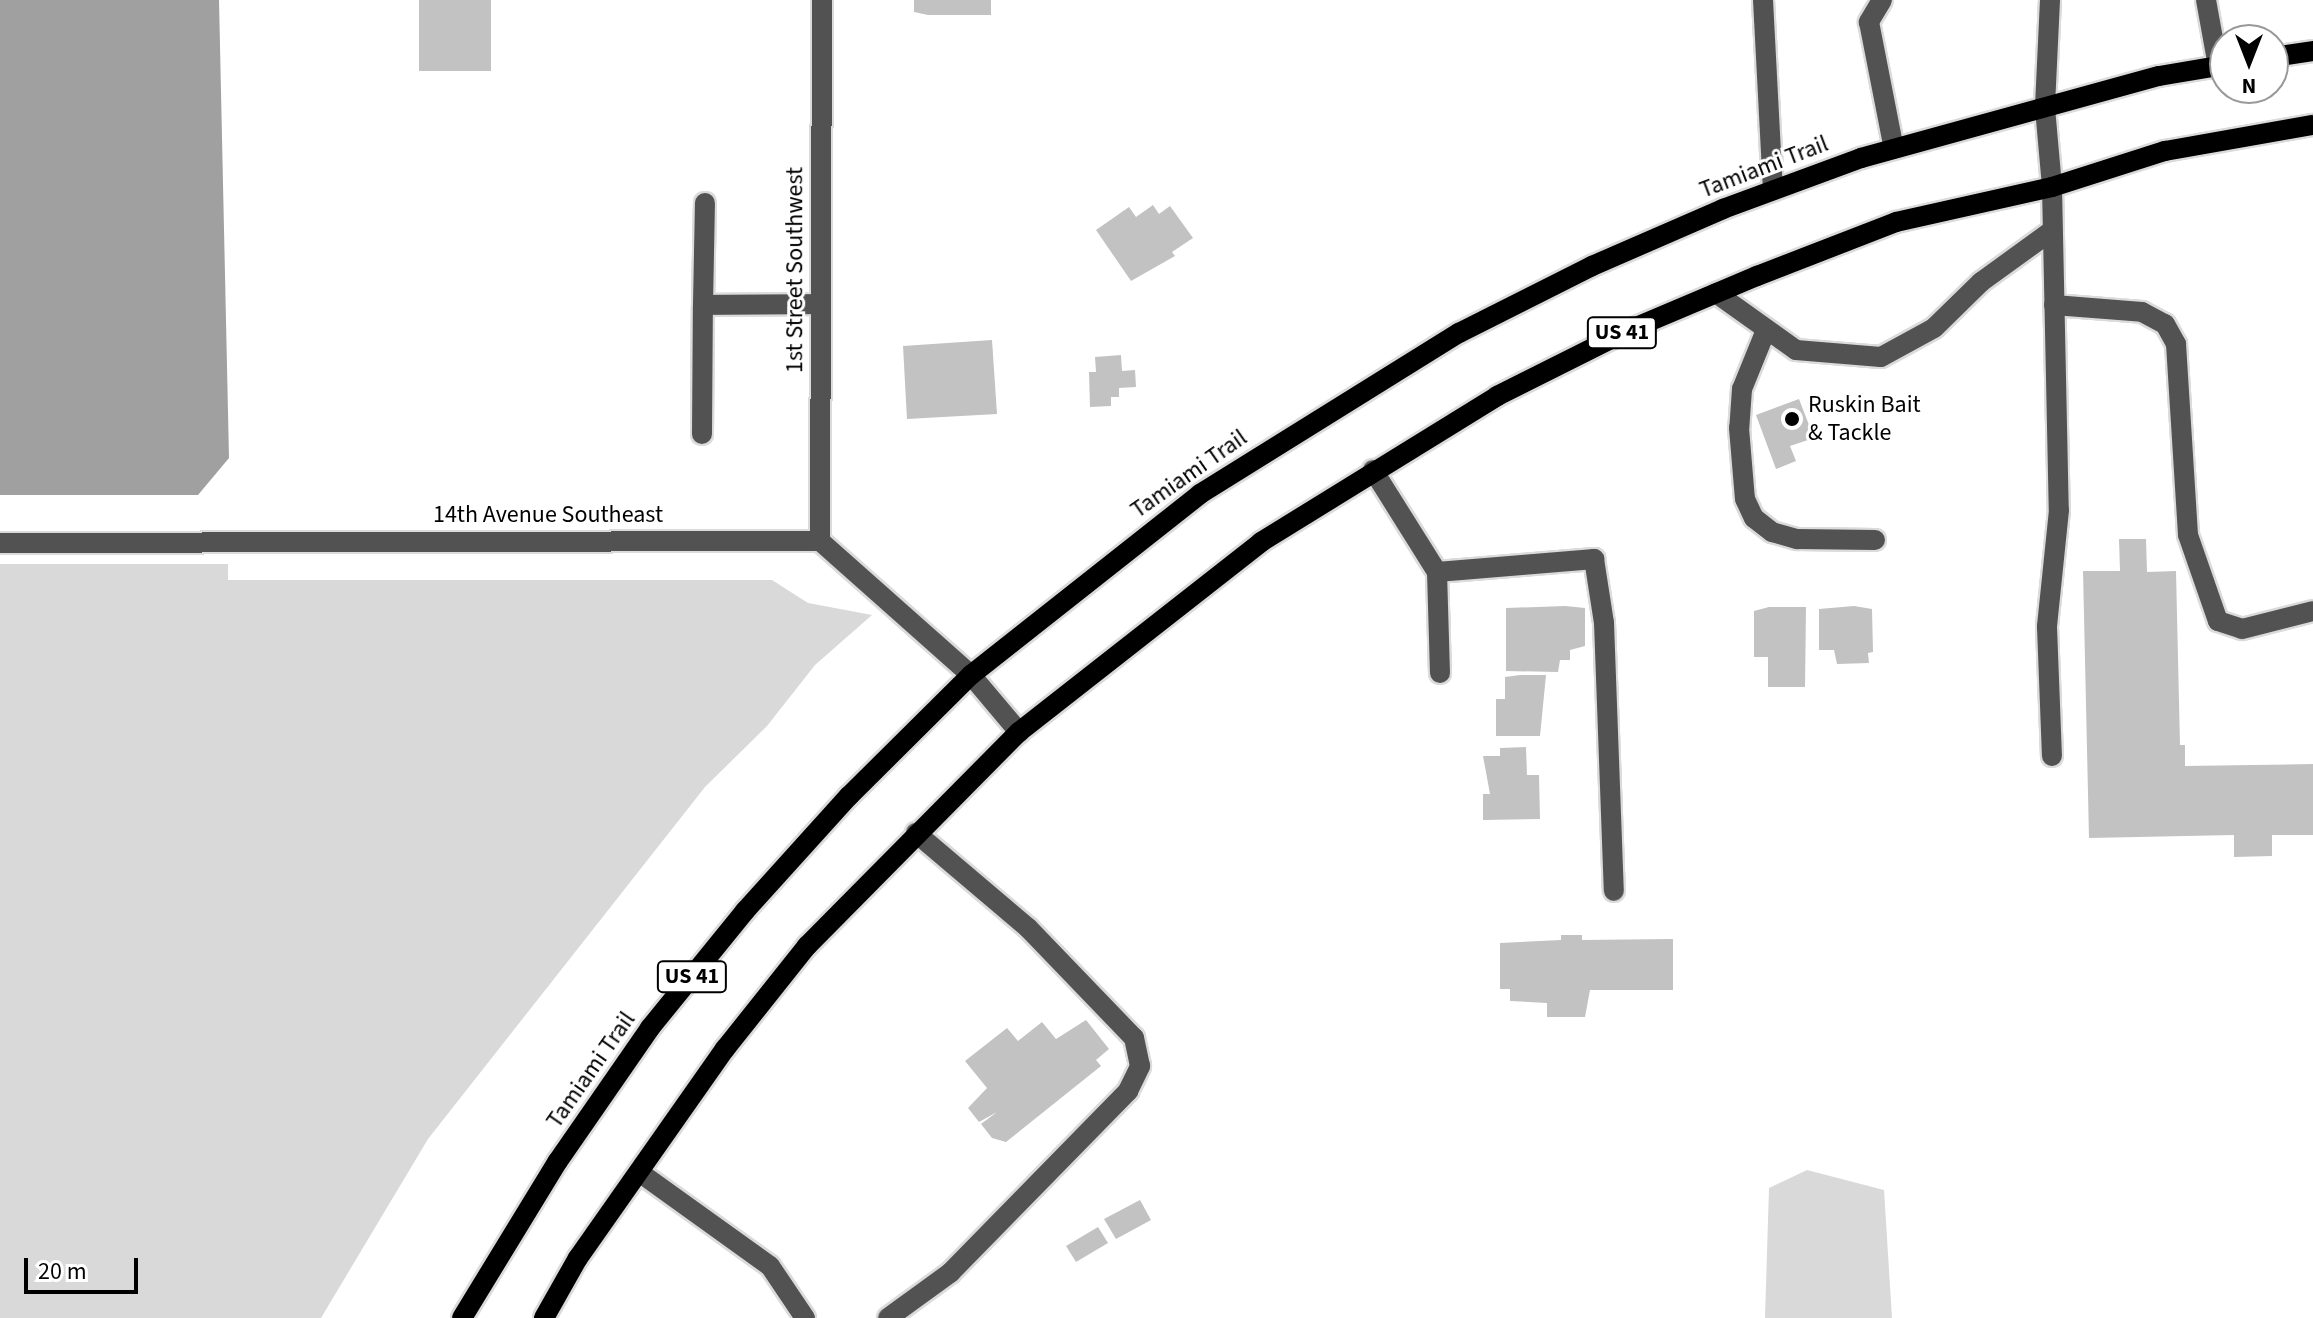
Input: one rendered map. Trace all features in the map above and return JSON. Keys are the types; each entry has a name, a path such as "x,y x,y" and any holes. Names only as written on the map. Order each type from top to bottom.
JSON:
{"main road":[{"path":"2289,55 2313,51"},
{"name":"Tamiami Trail","path":"462,1318 558,1161 650,1028 839,808 971,675 1200,494 1323,414 1459,333 1592,266 1773,190 1894,149 2159,76 2209,68"},
{"name":"US 41","path":"544,1318 578,1258 725,1049 807,946 1019,732 1261,542 1497,396 1629,330 1716,293 1896,222 2052,187 2165,151 2313,125"}],"street":[{"name":"1st Street Southwest","path":"820,541 822,0"},
{"path":"1763,0 1773,190"},
{"path":"1882,0 1869,22 1894,149"},
{"path":"2050,0 2045,108 2052,187 2050,232 2059,510 2047,627 2052,756"},
{"path":"2206,0 2212,24"},
{"path":"702,434 705,203"},
{"path":"1716,293 1796,350 1881,357 1934,328 1981,282 2050,232"},
{"path":"703,305 821,304"},
{"path":"2054,305 2142,312 2165,324 2171,334 2176,344 2188,535 2218,621 2242,629 2313,611"},
{"path":"1766,330 1742,389 1739,428 1745,499 1754,518 1772,532 1797,539 1875,540"},
{"path":"1373,470 1437,572 1440,673"},
{"path":"820,541 971,675 1019,732"},
{"name":"14th Avenue Southeast","path":"0,543 820,541"},
{"path":"1437,572 1594,559 1604,623 1614,891"},
{"path":"888,1318 950,1273 1128,1091 1140,1066 1134,1038 1028,928 916,833"},
{"path":"639,1172 770,1266 805,1318"}],"shaded area":[{"path":"0,0 219,0 229,458 198,495 0,495"},
{"path":"0,564 228,564 228,580 772,580 808,603 872,615 815,665 767,726 705,787 428,1139 321,1318 0,1318"},
{"path":"1807,1170 1884,1190 1892,1318 1765,1318 1769,1188"}],"building":[{"path":"419,0 491,0 491,71 419,71"},
{"path":"914,0 991,0 991,15 928,15 914,12"},
{"path":"1153,205 1159,214 1170,206 1193,238 1172,252 1175,256 1131,281 1096,230 1129,207 1136,217"},
{"path":"992,340 997,414 907,419 903,346"},
{"path":"1121,355 1122,371 1135,370 1136,387 1119,388 1119,397 1111,397 1111,406 1090,407 1089,372 1096,372 1095,357"},
{"path":"1799,399 1814,438 1790,446 1796,461 1776,469 1756,415"},
{"path":"2119,539 2146,539 2147,572 2176,571 2180,745 2185,745 2185,766 2313,764 2313,835 2272,835 2272,856 2234,857 2234,835 2089,838 2083,571 2120,571"},
{"path":"1854,606 1872,609 1873,652 1868,653 1869,663 1837,664 1834,650 1819,650 1819,609"},
{"path":"1769,607 1806,607 1805,687 1768,687 1768,657 1754,657 1754,611"},
{"path":"1506,608 1585,608 1585,646 1570,650 1570,660 1560,660 1558,672 1506,671"},
{"path":"1546,675 1540,736 1496,736 1496,699 1505,699 1505,677"},
{"path":"1526,747 1527,775 1539,775 1540,819 1483,820 1483,794 1490,794 1483,756 1500,756 1500,748"},
{"path":"1561,935 1582,935 1582,940 1673,939 1673,990 1590,990 1585,1017 1547,1017 1547,1003 1510,1001 1510,989 1500,989 1500,943 1561,940"},
{"path":"1086,1020 1109,1049 1096,1060 1101,1066 1006,1142 992,1138 981,1124 997,1112 979,1122 968,1108 987,1088 965,1061 1007,1028 1018,1041 1042,1022 1056,1039"},
{"path":"1140,1200 1151,1220 1116,1239 1104,1219"},
{"path":"1098,1227 1108,1243 1076,1262 1066,1246"}],"place":[{"name":"Ruskin Bait & Tackle","path":"1792,419"}]}
